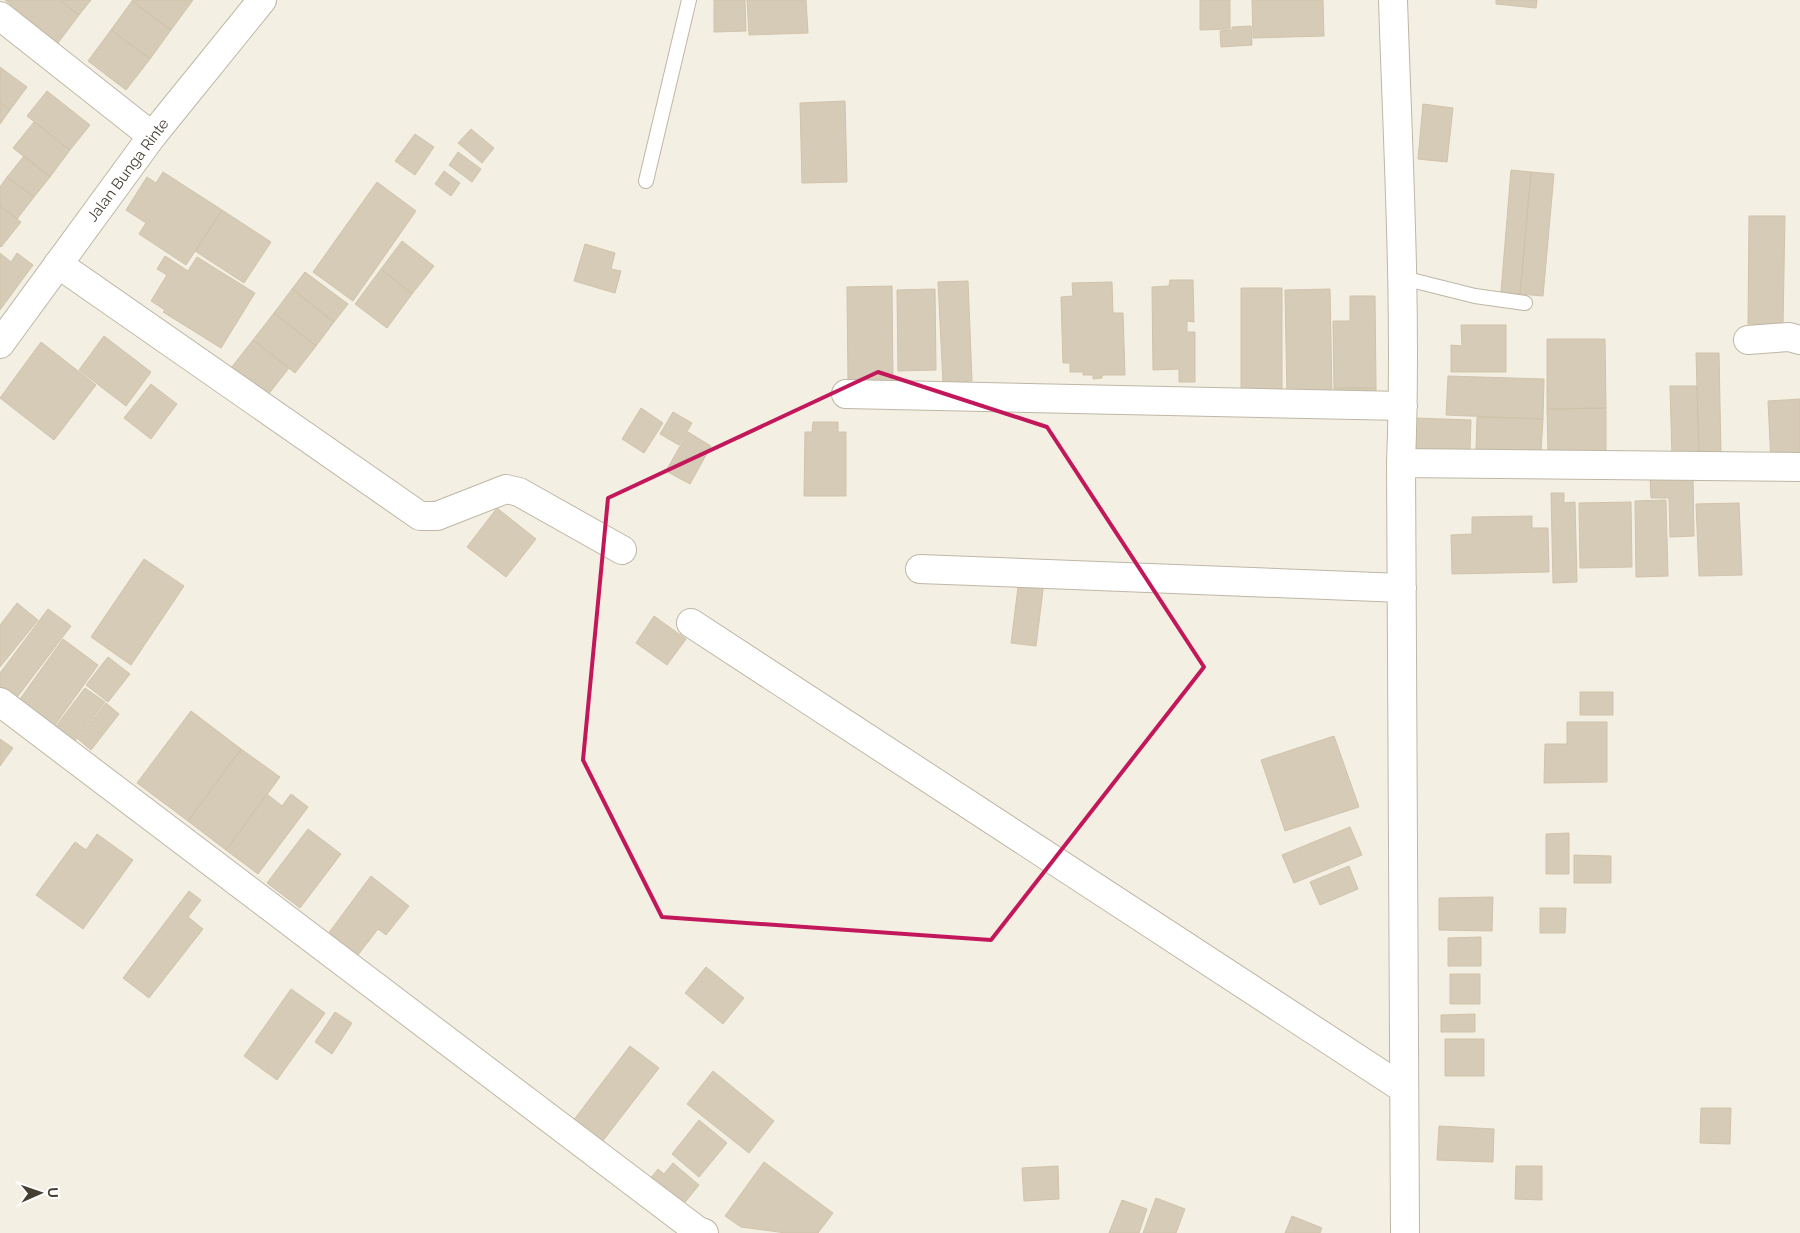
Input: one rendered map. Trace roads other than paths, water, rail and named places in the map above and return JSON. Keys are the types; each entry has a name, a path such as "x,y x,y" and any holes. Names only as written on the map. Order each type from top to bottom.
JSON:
{"street":[{"name":"Jalan Bunga Rinte","path":"0,344 152,136 262,0"},
{"path":"1393,0 1403,278 1401,462 1405,1233"},
{"path":"0,16 152,136"},
{"path":"58,264 420,516 437,516 506,489 519,492 622,550"},
{"path":"1748,340 1788,337 1800,340"},
{"path":"846,394 1403,406"},
{"path":"1401,462 1800,467"},
{"path":"920,569 1402,588"},
{"path":"691,623 1404,1089"},
{"path":"0,702 690,1225 704,1233"}],"lane":[{"path":"646,182 689,0"},
{"path":"1403,278 1475,296 1525,303"}]}
